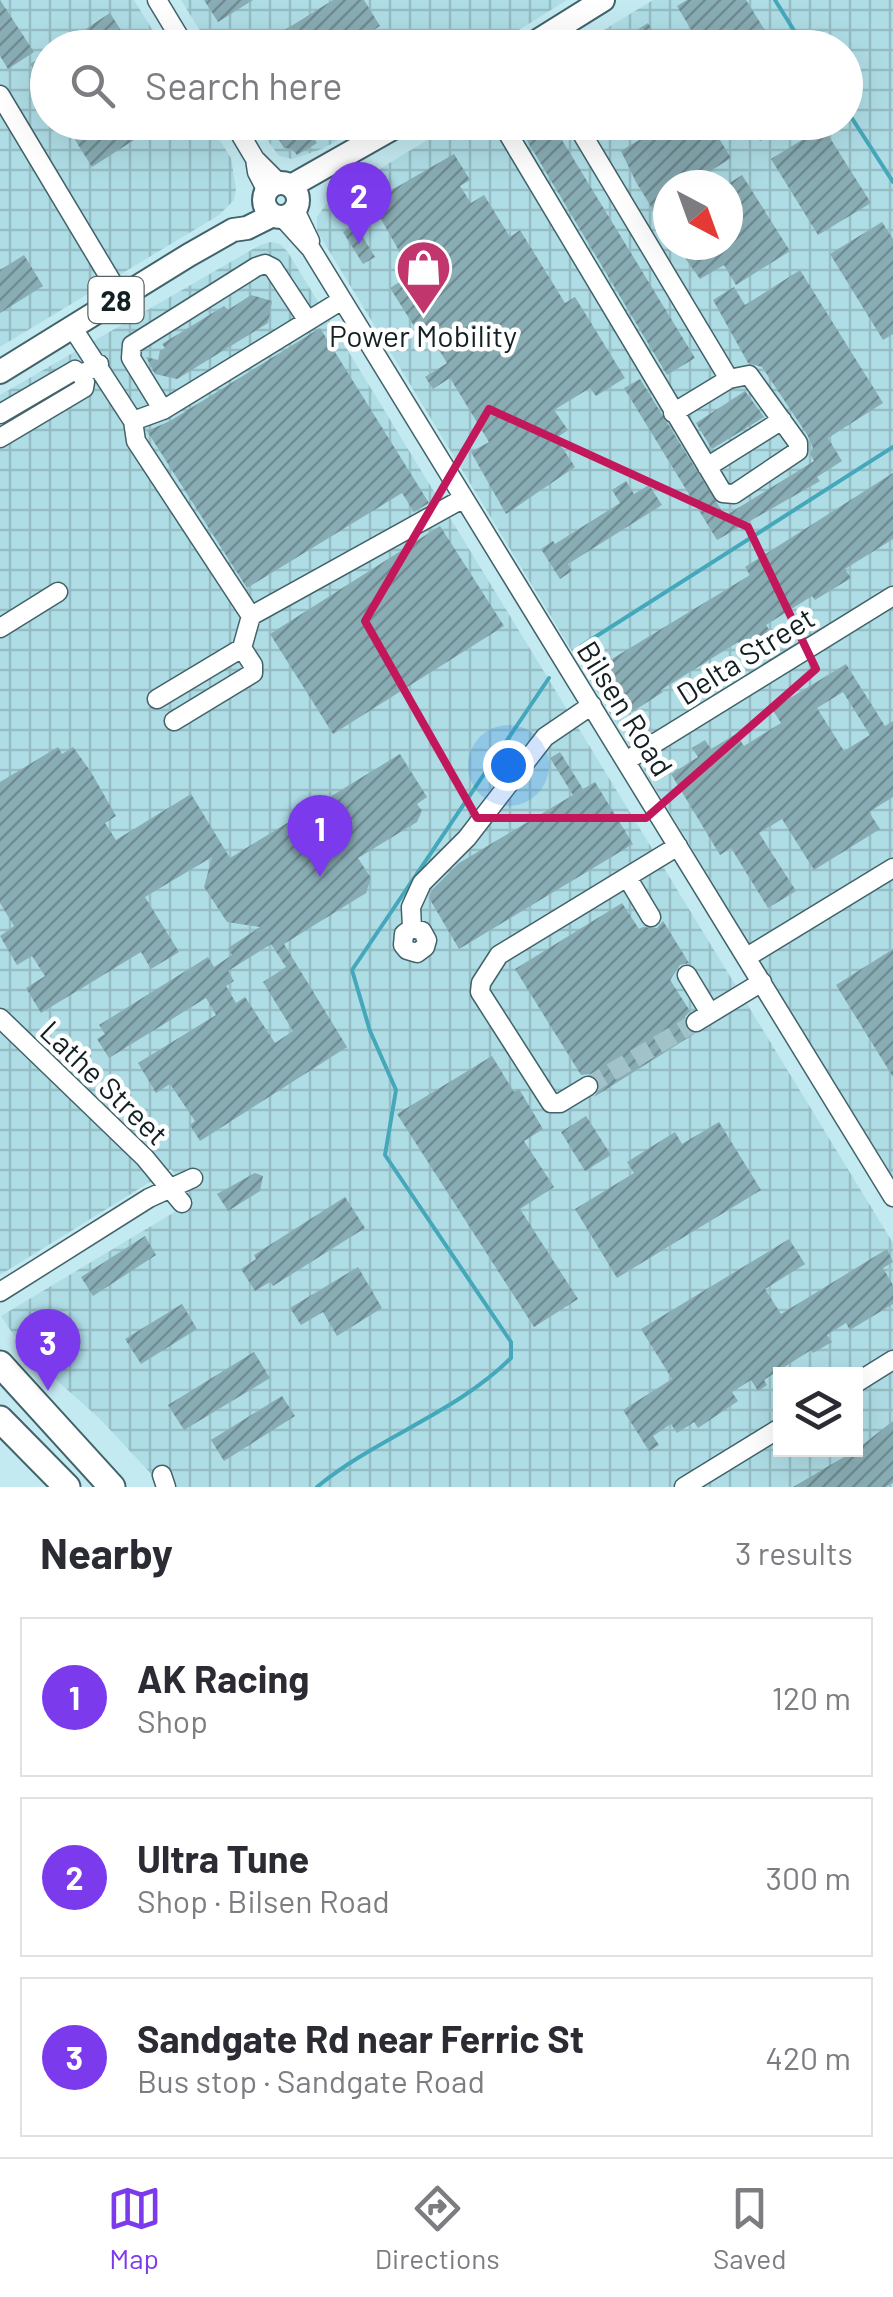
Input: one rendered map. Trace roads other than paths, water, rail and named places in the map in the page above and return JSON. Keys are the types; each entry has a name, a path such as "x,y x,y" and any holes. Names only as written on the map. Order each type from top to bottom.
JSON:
{"highway":[{"path":"0,1364 112,1487"},
{"path":"0,1419 67,1487"}],"main road":[{"path":"555,30 603,0"},
{"name":"28","path":"0,372 233,230 246,228 318,170 374,140"}],"street":[{"path":"156,0 175,30"},
{"path":"0,95 122,297"},
{"name":"Bilsen Road","path":"244,140 255,158 257,172 309,237 311,248 342,300 893,1198"},
{"path":"512,140 673,413 723,493 734,494 798,451 798,444 752,376 729,379 673,413"},
{"path":"586,140 729,379"},
{"path":"162,410 132,358 132,345 256,267 265,264 272,268 308,321"},
{"path":"134,421 162,410 342,300"},
{"path":"72,327 134,421 136,441 250,616"},
{"path":"81,375 99,364"},
{"path":"0,414 76,370 85,382 84,388 0,438"},
{"path":"706,467 782,420"},
{"path":"174,722 252,673 242,648 250,616 464,498"},
{"path":"0,628 58,592"},
{"name":"Delta Street","path":"626,761 893,596"},
{"path":"157,699 242,648"},
{"path":"412,928 411,907 422,883 467,838 546,737 592,706"},
{"path":"588,1086 560,1103 552,1103 480,988 499,955 678,846"},
{"path":"747,957 893,868"},
{"path":"627,877 651,917"},
{"path":"687,975 703,1017 762,982"},
{"name":"Lathe Street","path":"0,1018 145,1158 176,1195"},
{"path":"0,1292 176,1195 193,1178"},
{"path":"863,1379 893,1360"},
{"path":"684,1487 773,1432"}],"waterway":[{"path":"775,0 794,30"},
{"path":"863,135 893,182"},
{"path":"581,646 893,447"},
{"path":"317,1487 364,1454 466,1394 511,1358 511,1342 385,1155 396,1090 370,1031 352,970 549,678"}],"tunnel":[{"path":"588,1086 696,1022"}],"place":[{"name":"Ultra Tune","path":"359,244"},
{"name":"Power Mobility","path":"423,316"},
{"name":"AK Racing","path":"320,877"},
{"name":"Sandgate Rd near Ferric St","path":"48,1391"}]}
